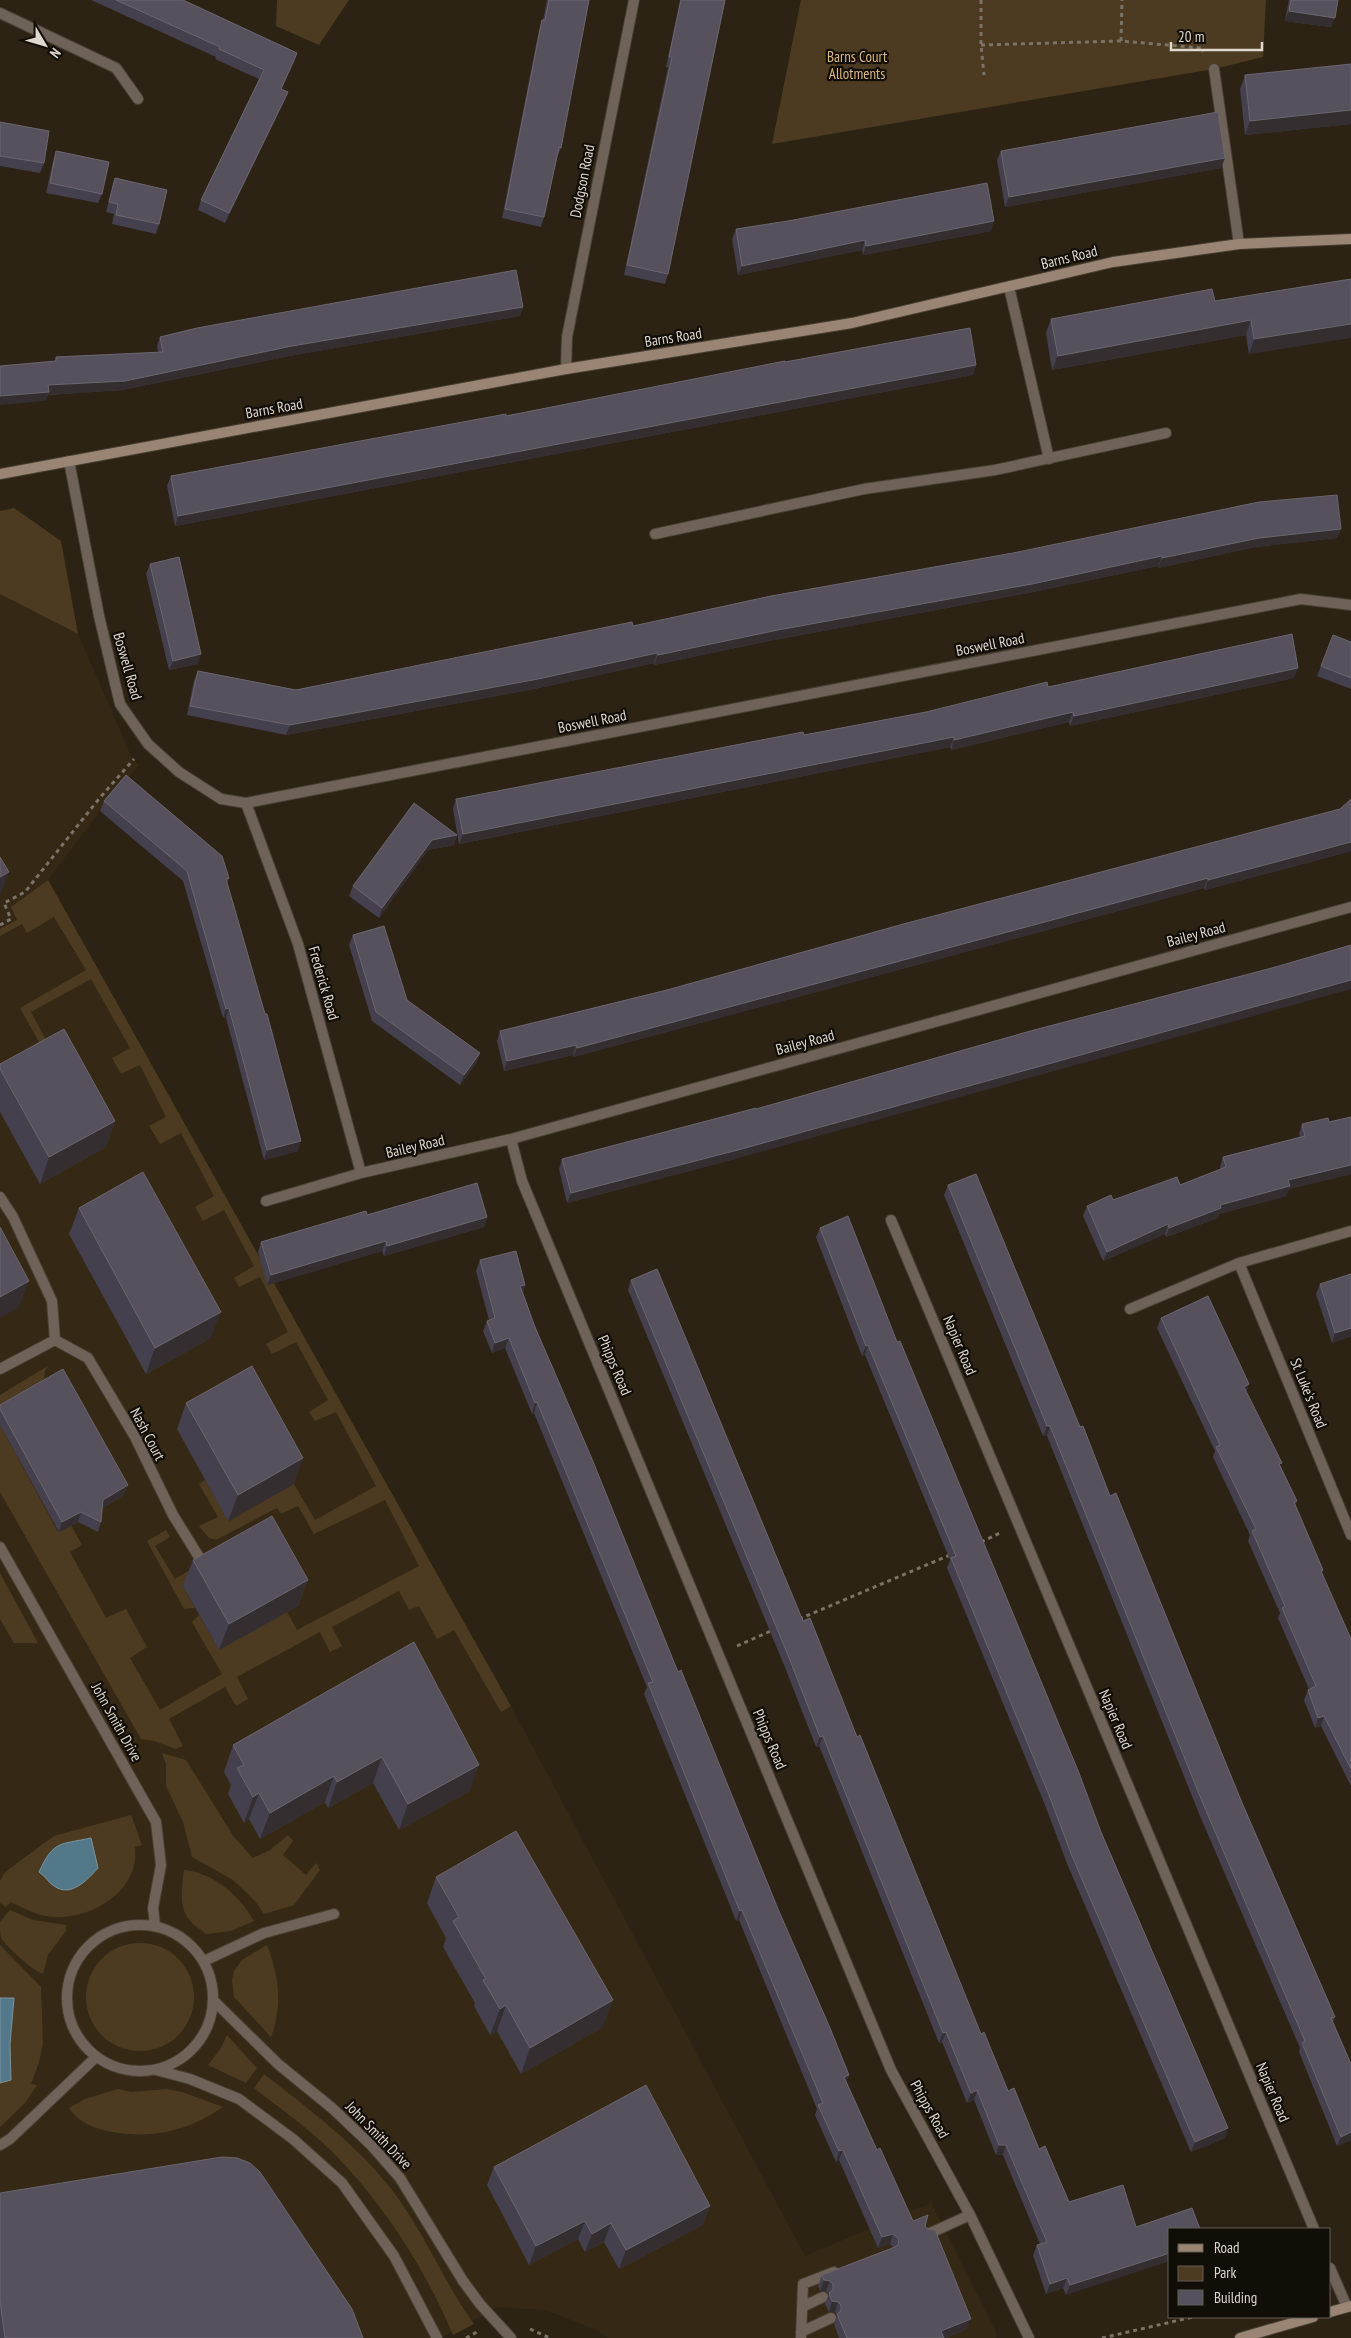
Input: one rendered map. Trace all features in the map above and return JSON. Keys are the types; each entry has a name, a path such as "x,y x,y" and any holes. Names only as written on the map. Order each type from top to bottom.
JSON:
{"street":[{"name":"Dodgson Road","path":"566,369 567,337 634,0"},
{"path":"0,14 116,68 138,99"},
{"path":"1214,69 1239,244"},
{"name":"Barns Road","path":"0,474 566,369 852,323 1113,262 1239,244 1351,239"},
{"path":"1009,287 1050,459"},
{"path":"655,534 864,490 995,470 1166,433"},
{"name":"Boswell Road","path":"69,461 99,616 120,704 148,744 179,772 221,799 246,803 1301,599 1351,606"},
{"name":"Frederick Road","path":"246,803 298,944 361,1174"},
{"name":"Bailey Road","path":"266,1201 361,1174 510,1140 1351,907"},
{"name":"Phipps Road","path":"510,1140 522,1181 891,2070 970,2214 1029,2338"},
{"path":"0,1197 13,1217 52,1301 55,1340 0,1369"},
{"name":"Napier Road","path":"891,1220 1314,2228"},
{"path":"1130,1309 1239,1263 1351,1231"},
{"name":"St Luke's Road","path":"1239,1263 1351,1535"},
{"name":"Nash Court","path":"55,1340 88,1358 135,1437 173,1515 199,1557"},
{"name":"John Smith Drive","path":"0,1547 156,1822 161,1864 153,1908 155,1925"},
{"path":"204,1961 264,1933 334,1914"},
{"path":"156,2070 177,2062 200,2040 212,2017 214,1985 197,1949 184,1939 155,1925 139,1924 118,1928 99,1938 83,1953 71,1970 66,1993 72,2029 96,2057 128,2070 156,2070 190,2079 239,2099 294,2139 342,2182 394,2256 437,2338"},
{"name":"John Smith Drive","path":"214,2001 273,2060 332,2108 371,2145 400,2178 463,2281 480,2304 511,2338"},
{"path":"0,2145 10,2139 96,2057"},
{"path":"928,2234 970,2214"},
{"path":"801,2335 803,2284 846,2267"},
{"path":"1331,2270 1349,2306 1331,2312"},
{"path":"802,2307 823,2297"},
{"path":"801,2335 831,2318"},
{"path":"1240,2338 1310,2318"}],"path":[{"path":"981,0 981,45 984,75"},
{"path":"1122,0 1122,41"},
{"path":"981,45 1122,41 1200,48 1214,69"},
{"path":"0,925 11,919 4,903 25,892 98,800 148,744"},
{"path":"974,1545 1019,1525"},
{"path":"791,1622 956,1553"},
{"path":"718,1654 782,1626"},
{"path":"1102,2338 1189,2318"}],"shaded area":[{"path":"0,594 78,634 133,760 139,765 100,811 48,880 511,1706 805,2256 931,2203 996,2331 996,2338 608,2338 597,2330 545,2310 497,2307 441,2338 0,2338"}],"green space":[{"path":"277,0 349,0 319,45 276,26"},
{"name":"Barns Court Allotments","path":"801,0 1266,0 1263,57 1214,69 772,144"},
{"path":"14,508 61,541 78,634 0,594 0,511"},
{"path":"48,880 511,1706 501,1712 454,1630 437,1639 419,1606 409,1610 399,1591 332,1627 342,1646 330,1652 320,1632 237,1677 248,1699 236,1706 225,1687 169,1719 183,1746 176,1749 154,1741 141,1739 0,1492 0,1425 58,1532 71,1525 82,1545 70,1552 106,1618 126,1609 147,1647 130,1658 160,1710 222,1674 192,1622 199,1615 219,1650 287,1612 297,1630 419,1566 385,1500 314,1534 298,1506 281,1514 277,1508 216,1540 209,1538 199,1526 218,1517 199,1484 205,1480 229,1521 294,1484 315,1520 376,1486 336,1412 315,1421 309,1412 328,1400 296,1342 272,1354 266,1344 288,1332 260,1277 239,1287 234,1278 254,1266 224,1210 203,1221 195,1207 214,1196 181,1133 160,1144 149,1126 166,1117 140,1065 121,1074 112,1058 130,1048 91,979 31,1012 54,1055 44,1051 20,1008 86,970 54,917 27,933 22,924 0,936 0,929 17,920 11,907"},
{"path":"48,1366 43,1383 0,1413 0,1395"},
{"path":"166,1530 170,1537 155,1546 175,1579 195,1567 183,1586 195,1608 184,1609 147,1541"},
{"path":"0,1573 38,1643 14,1643 0,1619"},
{"path":"162,1753 186,1760 234,1837 253,1858 270,1850 288,1835 293,1841 283,1855 306,1875 316,1863 320,1870 294,1905 264,1914 255,1901 233,1880 192,1857 183,1822 166,1786 166,1764"},
{"path":"131,1815 142,1845 135,1847 135,1862 130,1876 123,1888 113,1898 87,1912 58,1917 40,1915 11,1902 6,1907 0,1903 0,1881 5,1872 54,1836"},
{"path":"184,1870 206,1876 225,1887 241,1903 254,1921 231,1931 206,1934 190,1921 184,1910 182,1883"},
{"path":"10,1910 33,1920 66,1925 66,1931 48,1955 43,1974 20,1958 1,1938 0,1922"},
{"path":"140,1943 161,1947 178,1959 190,1976 194,1997 190,2018 178,2035 161,2047 140,2051 119,2047 102,2035 90,2018 86,1997 90,1976 102,1959 119,1947"},
{"path":"0,1945 41,1987 43,2044 31,2084 37,2085 25,2103 0,2127"},
{"path":"267,1945 277,1979 278,1991 277,2013 271,2037 234,1997 232,1980 234,1971 242,1960"},
{"path":"227,2035 257,2068 246,2083 208,2065 221,2048"},
{"path":"264,2074 332,2128 378,2173 414,2222 474,2324 453,2335 428,2282 398,2232 363,2185 323,2143 254,2088"},
{"path":"118,2089 131,2092 167,2089 182,2092 223,2107 184,2127 170,2131 142,2134 112,2132 94,2127 78,2118 69,2108 85,2099"}],"water":[{"path":"91,1838 98,1868 78,1886 66,1890 60,1889 39,1872 54,1849 64,1843"},
{"path":"0,1998 14,1998 10,2044 11,2080 0,2083"}],"building":[{"path":"116,0 183,0 297,53 281,89 288,92 229,213 201,200 264,70 219,49 220,47"},
{"path":"549,0 589,0 561,148 559,147 544,217 505,209 542,20 545,20"},
{"path":"681,0 725,0 668,274 627,265 672,57 669,57"},
{"path":"1291,0 1338,0 1335,18 1289,11"},
{"path":"1351,64 1351,110 1250,121 1245,75"},
{"path":"1218,112 1225,158 1009,197 1001,151"},
{"path":"0,122 49,131 44,163 0,156"},
{"path":"56,151 109,162 102,194 50,183"},
{"path":"115,178 167,190 159,224 116,215 118,204 109,202"},
{"path":"987,183 994,221 866,246 865,240 742,266 736,229 788,221"},
{"path":"516,270 523,307 292,346 125,381 48,385 49,392 0,396 0,366 56,361 56,357 163,352 160,337 197,328"},
{"path":"1351,279 1351,324 1254,339 1251,320 1058,356 1051,319 1212,289 1215,301"},
{"path":"970,328 976,365 178,516 171,476 506,414 506,416 785,361"},
{"path":"1337,495 1341,529 1259,538 1162,558 1162,556 1032,584 778,630 658,655 657,653 538,679 290,725 190,706 198,671 296,690 632,622 633,626 771,596 1013,553 1259,502"},
{"path":"179,557 201,654 173,661 150,564"},
{"path":"1292,634 1298,668 1074,716 1073,712 954,740 954,737 463,834 456,799 803,732 804,735 926,712 1047,682 1048,687"},
{"path":"1333,635 1351,642 1351,678 1321,666"},
{"path":"126,775 222,856 229,878 226,879 265,1014 267,1014 301,1141 267,1150 229,1008 226,1009 187,871 104,801"},
{"path":"1351,799 1351,842 1208,880 1208,878 577,1048 576,1045 507,1061 500,1031 667,990 907,923 1340,809"},
{"path":"414,803 457,835 432,840 382,908 353,886"},
{"path":"0,857 9,872 0,877"},
{"path":"384,926 407,1000 480,1053 464,1075 376,1012 353,935"},
{"path":"1351,945 1351,980 738,1150 571,1193 562,1159 756,1109 1034,1030 1272,968"},
{"path":"64,1029 115,1121 49,1157 0,1069 0,1064"},
{"path":"1351,1117 1351,1165 1288,1180 1290,1186 1220,1205 1221,1208 1169,1228 1168,1224 1107,1252 1087,1206 1111,1195 1113,1200 1177,1177 1180,1185 1226,1167 1223,1157 1305,1136 1302,1124 1328,1118 1329,1122"},
{"path":"143,1172 221,1312 155,1348 79,1208"},
{"path":"976,1174 1080,1427 1083,1426 1110,1496 1116,1493 1242,1803 1335,2017 1331,2018 1351,2064 1351,2132 1341,2137 1302,2043 1305,2041 1204,1806 1050,1426 1047,1426 948,1185"},
{"path":"477,1183 487,1217 387,1246 386,1241 271,1275 261,1242 366,1211 367,1215"},
{"path":"848,1216 897,1342 900,1341 1079,1773 1101,1832 1228,2128 1195,2142 1072,1856 1049,1795 951,1558 956,1556 868,1345 866,1346 820,1228"},
{"path":"0,1227 29,1281 0,1297"},
{"path":"516,1251 525,1285 520,1286 535,1327 592,1459 678,1672 681,1670 778,1909 830,2028 849,2075 844,2077 877,2150 880,2148 913,2221 928,2215 925,2226 928,2229 935,2230 971,2319 941,2331 944,2338 847,2338 837,2314 841,2311 841,2305 838,2302 832,2301 829,2293 833,2290 833,2284 830,2281 824,2280 822,2275 895,2247 898,2245 899,2239 893,2234 882,2237 843,2150 839,2151 818,2105 823,2103 742,1910 740,1911 730,1887 648,1683 653,1682 537,1402 535,1403 509,1338 495,1343 487,1321 495,1318 480,1260"},
{"path":"657,1269 803,1621 810,1618 857,1737 860,1735 981,2034 984,2032 1008,2091 1014,2088 1039,2149 1045,2146 1069,2202 1123,2185 1136,2227 1192,2208 1200,2228 1168,2228 1168,2254 1070,2285 1067,2278 1050,2284 1037,2245 1047,2242 1006,2145 999,2145 977,2090 971,2093 946,2032 943,2033 823,1736 820,1737 788,1655 631,1280"},
{"path":"1351,1274 1351,1328 1335,1333 1320,1284"},
{"path":"1208,1296 1249,1384 1244,1387 1282,1463 1279,1464 1297,1501 1294,1502 1323,1570 1321,1571 1351,1639 1351,1769 1324,1716 1318,1718 1308,1690 1316,1686 1282,1608 1285,1606 1252,1531 1256,1529 1216,1447 1220,1445 1161,1318"},
{"path":"252,1366 303,1458 238,1495 186,1403"},
{"path":"63,1369 128,1485 103,1500 101,1522 81,1512 62,1522 0,1409 0,1405"},
{"path":"272,1516 308,1580 229,1624 193,1560"},
{"path":"414,1642 479,1765 408,1804 382,1757 337,1782 334,1776 270,1813 259,1793 253,1797 237,1768 244,1765 233,1745"},
{"path":"516,1831 613,2000 530,2048 506,2005 500,2009 483,1980 486,1979 453,1921 459,1917 436,1877"},
{"path":"646,2085 710,2206 626,2250 611,2223 592,2234 585,2221 536,2246 494,2167"},
{"path":"222,2157 237,2158 250,2163 260,2172 352,2309 363,2338 5,2338 0,2301 0,2193"}]}
